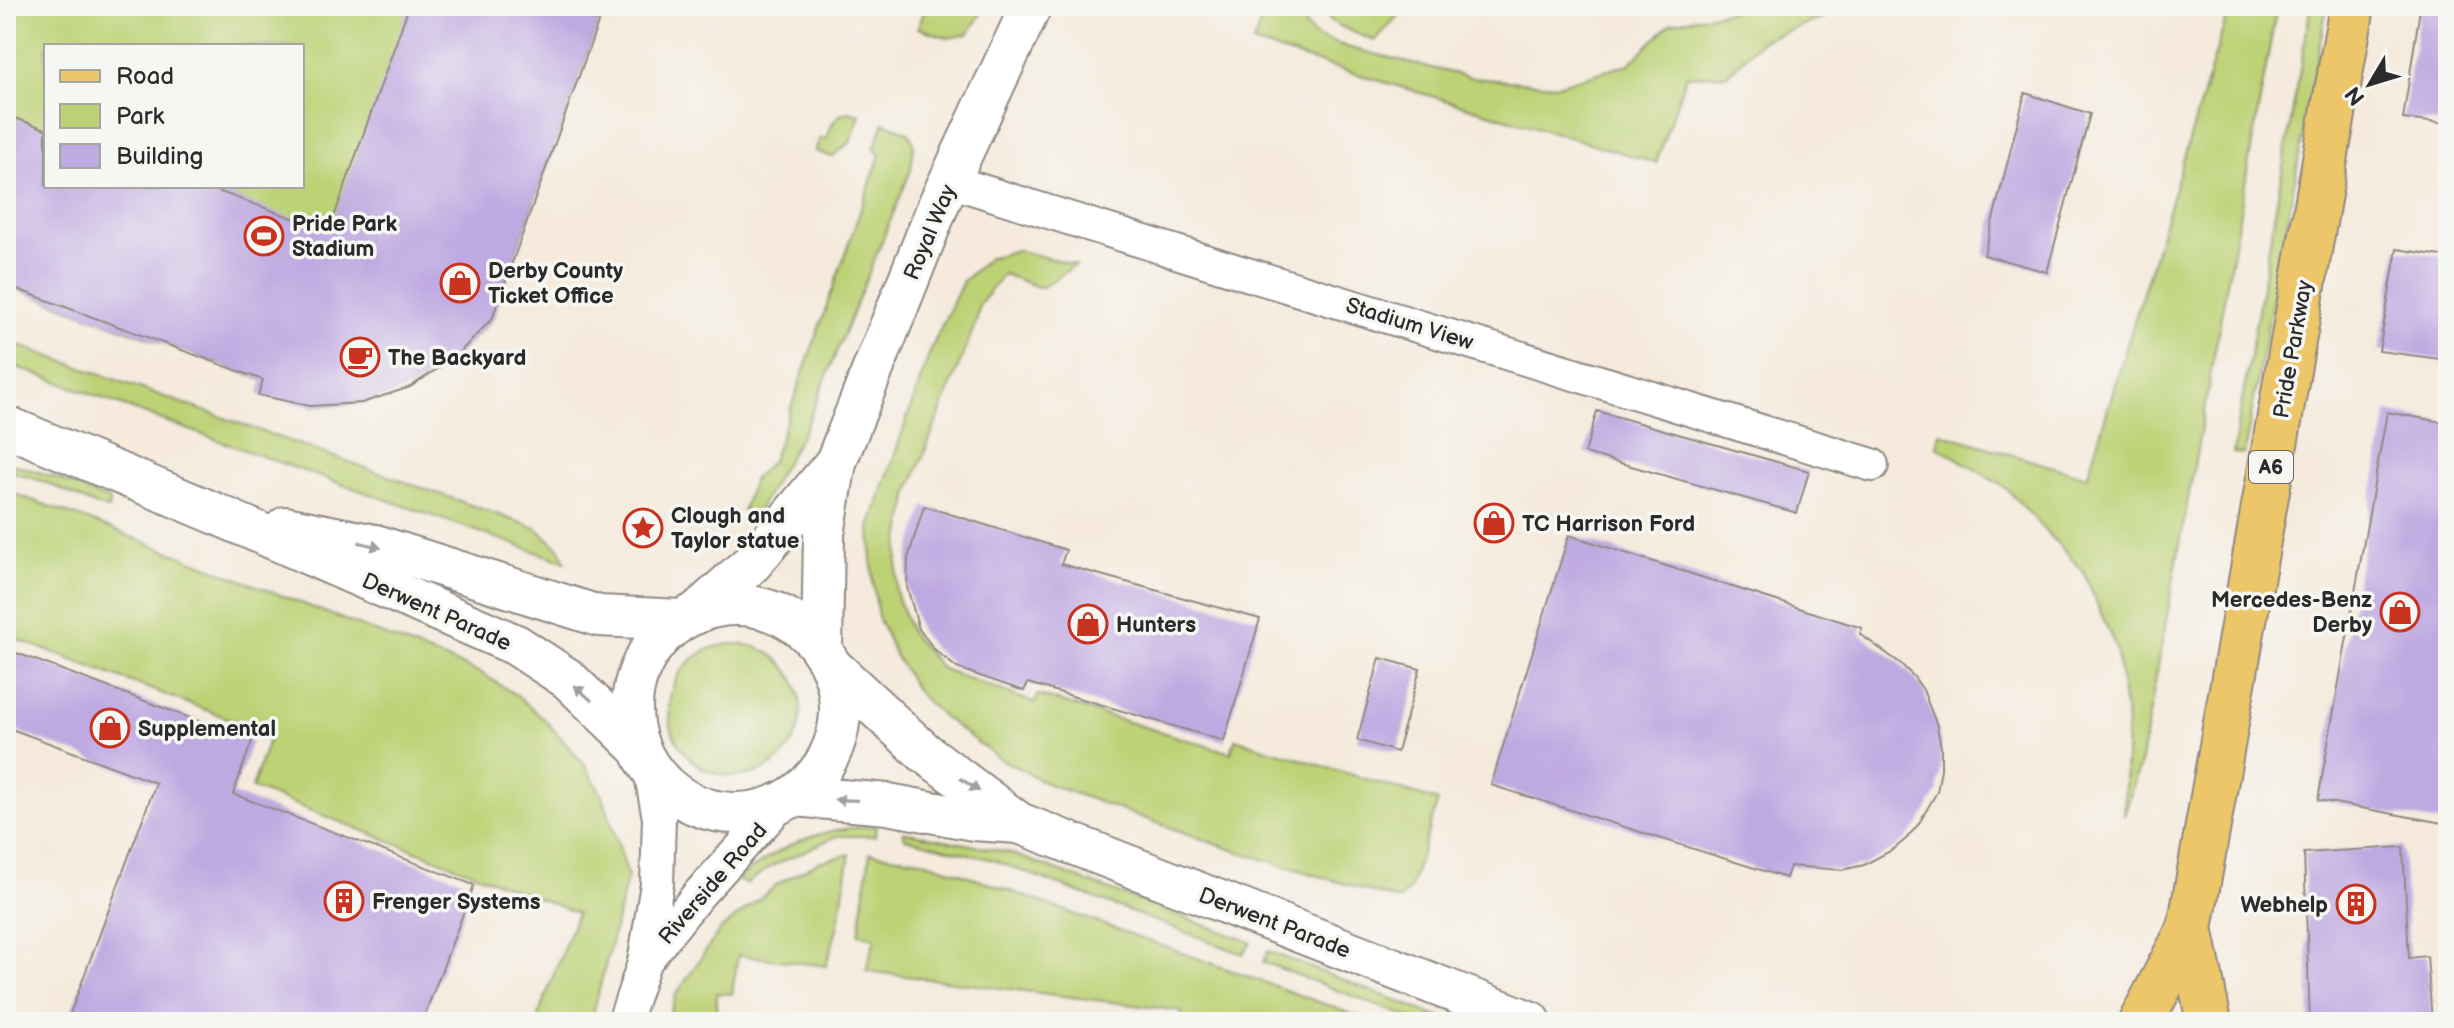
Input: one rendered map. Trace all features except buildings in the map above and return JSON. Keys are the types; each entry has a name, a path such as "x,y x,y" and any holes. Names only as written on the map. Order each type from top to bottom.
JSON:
{"main road":[{"name":"Pride Parkway","path":"2141,1022 2190,928 2352,6"},
{"name":"Pride Parkway","path":"2190,928 2209,1022"}],"street":[{"name":"Royal Way","path":"826,658 823,550 836,462 950,181 1031,6"},
{"name":"Stadium View","path":"950,181 1221,267 1872,465"},
{"name":"Derwent Parade","path":"6,426 516,645 568,679 644,759"},
{"name":"Royal Way","path":"688,617 753,562 836,462"},
{"name":"Derwent Parade","path":"212,512 375,545 599,616 688,617"},
{"path":"722,606 765,609 791,621 813,640 826,658 836,679 840,708 836,738 825,764 788,800 762,811 741,814 711,811 683,800 644,759 632,719 631,705 637,676 650,650 669,629 688,617 722,606"},
{"name":"Derwent Parade","path":"826,658 924,752 1019,823 1531,1022"},
{"name":"Riverside Road","path":"624,1022 644,963 659,856 659,818 644,759"},
{"name":"Derwent Parade","path":"788,800 888,804 954,817 1019,823"},
{"name":"Riverside Road","path":"644,963 698,895 788,800"}],"green space":[{"name":"Pride Park Stadium","path":"6,6 604,6 492,319 454,358 410,387 362,403 310,406 263,380 6,285"},
{"path":"926,6 986,6 968,34 949,38 918,28"},
{"path":"1267,6 1289,6 1315,36 1350,48 1473,78 1557,85 1629,64 1671,23 1754,6 1836,6 1823,18 1762,40 1727,75 1686,76 1656,163 1253,43"},
{"path":"1318,6 1403,6 1403,10 1375,41 1335,23"},
{"path":"2230,6 2277,6 2141,760 2124,816 2127,726 2116,648 2083,571 2007,489 1937,446 1940,433 2087,477"},
{"path":"2311,6 2327,6 2244,454 2233,453"},
{"path":"848,112 860,115 850,143 831,157 815,151 820,138 826,140 836,119"},
{"path":"884,122 908,132 914,143 911,170 805,429 755,516 743,510 754,478 772,461 880,155 874,149"},
{"path":"1016,250 1076,265 1041,288 1003,274 979,306 976,322 909,492 898,551 896,592 911,633 942,669 1035,703 1038,695 1231,753 1235,739 1438,801 1410,889 1399,900 1236,851 1048,784 997,757 942,716 918,693 895,655 878,617 870,527 931,349 963,281 989,258"},
{"path":"6,341 536,528 560,549 565,562 6,363"},
{"path":"6,462 57,478 110,501 109,509 45,482 6,470"},
{"path":"6,491 481,673 516,695 545,720 585,765 603,797 628,876 591,1022 536,1022 577,913 252,788 270,734 6,635"},
{"path":"735,644 760,649 781,664 796,685 801,710 796,735 781,756 760,771 735,776 710,771 689,756 674,735 669,710 674,685 689,664 710,649"},
{"path":"876,826 875,836 837,836 770,867 746,884 737,880 802,840 836,830"},
{"path":"903,832 1007,852 1251,942 1243,954 993,860 904,838"},
{"path":"870,853 921,860 969,876 1374,1022 1180,1022 1182,1011 866,971 875,938 859,934"},
{"path":"850,854 837,929 826,966 738,955 732,994 717,993 716,1022 667,1022 676,995 720,930 779,883 818,862"},
{"path":"1268,951 1451,1022 1420,1022 1263,962"}],"place":[{"name":"Pride Park Stadium","path":"264,236"},
{"name":"Derby County Ticket Office","path":"460,283"},
{"name":"The Backyard","path":"360,357"},
{"name":"TC Harrison Ford","path":"1494,523"},
{"name":"Clough and Taylor statue","path":"643,528"},
{"name":"Mercedes-Benz Derby","path":"2400,612"},
{"name":"Hunters","path":"1088,624"},
{"name":"Supplemental","path":"110,728"},
{"name":"Frenger Systems","path":"344,901"},
{"name":"Webhelp","path":"2356,904"}]}
